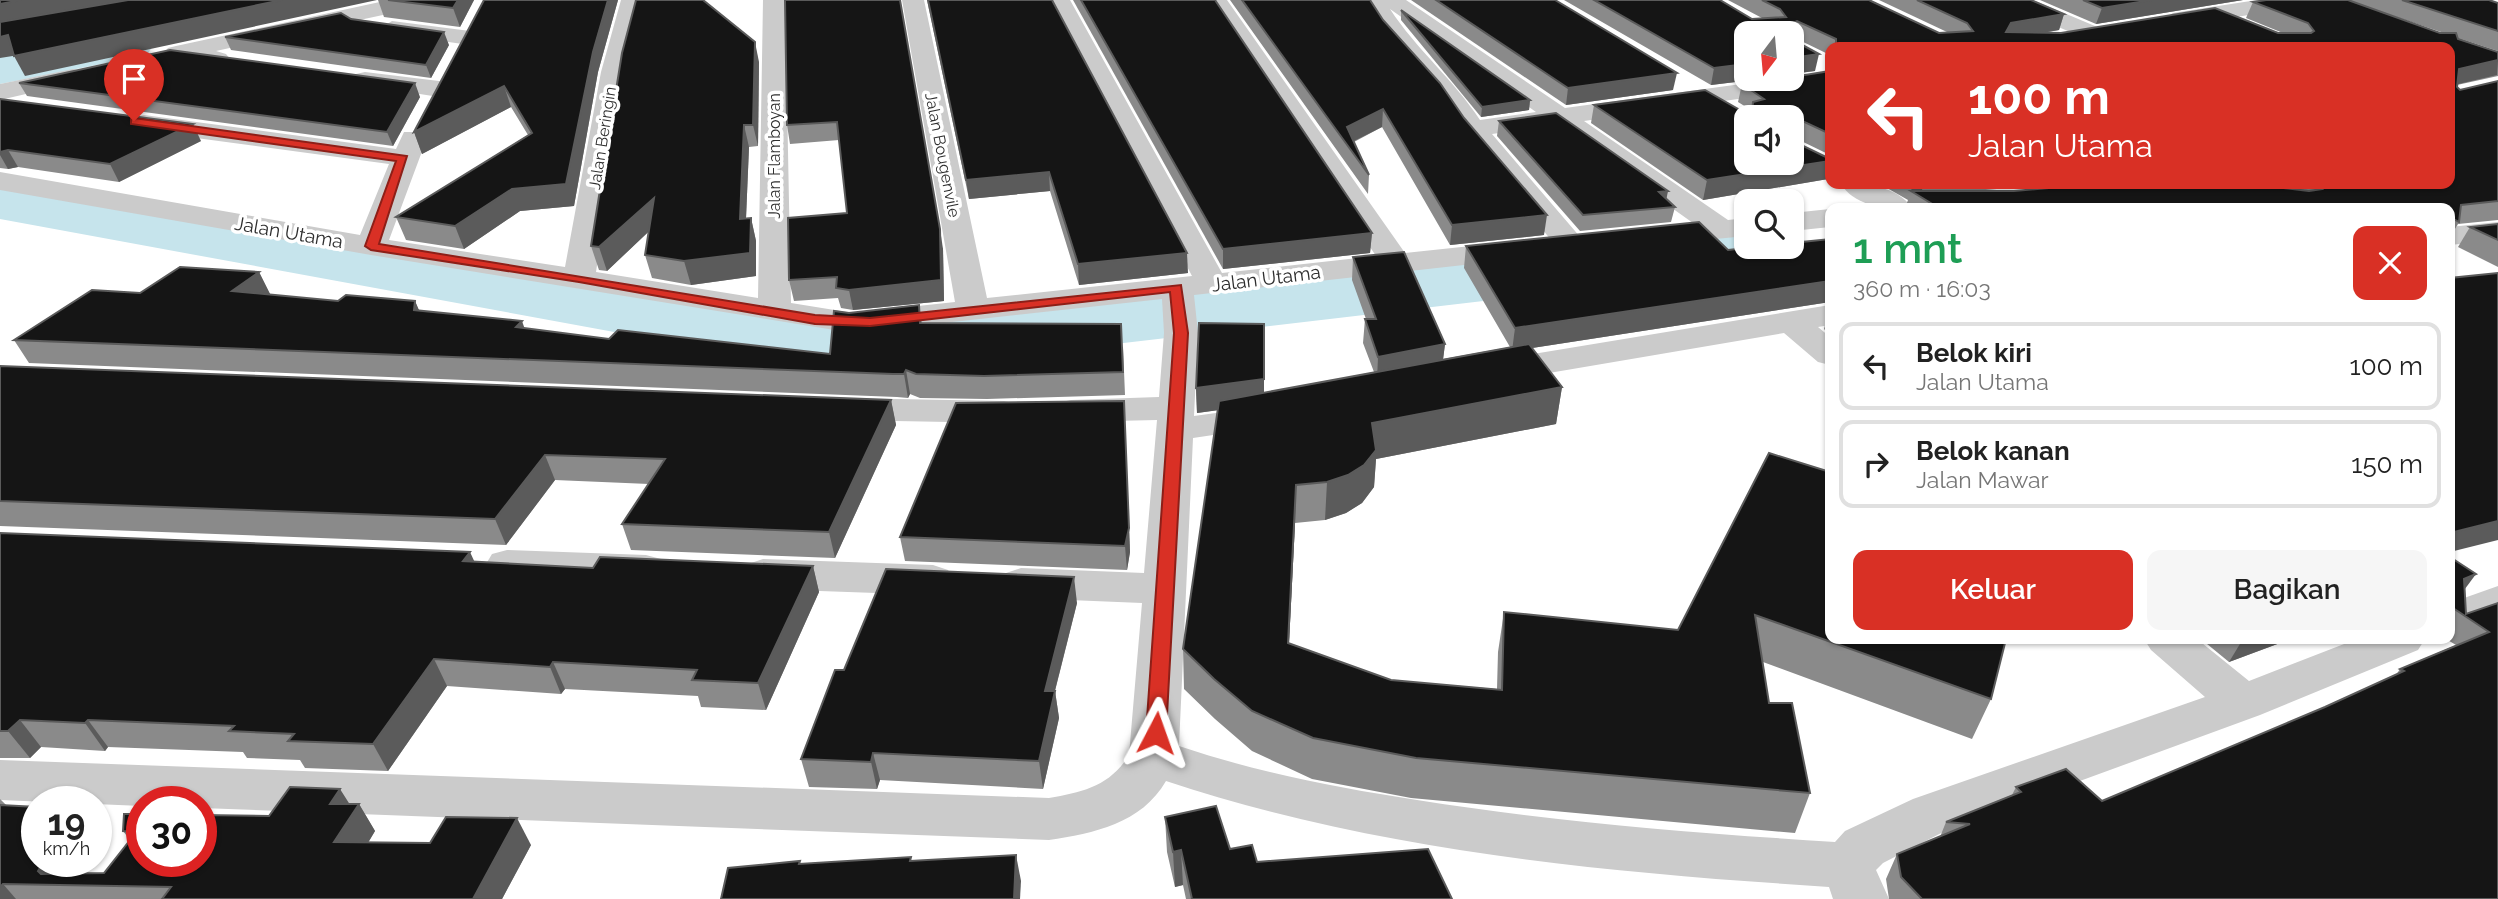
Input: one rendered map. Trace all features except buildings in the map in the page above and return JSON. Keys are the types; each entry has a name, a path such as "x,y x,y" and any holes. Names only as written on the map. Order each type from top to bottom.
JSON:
{"street":[{"path":"149,59 420,0"},
{"name":"Jalan Beringin","path":"579,278 613,72 632,0"},
{"name":"Jalan Flamboyan","path":"774,0 774,312"},
{"name":"Jalan Bougenvile","path":"913,0 973,310"},
{"path":"1059,0 1213,285"},
{"path":"1216,0 1396,262"},
{"path":"1374,0 1384,20 1451,95 1473,129 1599,242"},
{"path":"1392,0 1563,117 1734,228"},
{"path":"2014,0 2092,33"},
{"path":"2170,0 2245,29"},
{"path":"2157,23 2299,0"},
{"path":"371,246 403,158 482,12"},
{"path":"332,20 454,63"},
{"path":"2053,40 2092,33 2128,37"},
{"path":"176,53 245,62"},
{"path":"342,76 454,63"},
{"path":"0,92 94,71"},
{"path":"1670,75 1734,113"},
{"path":"1473,129 1825,80"},
{"path":"0,103 40,108"},
{"path":"121,120 403,158"},
{"name":"Jalan Utama","path":"0,181 371,246 853,323 973,310 1178,307 1213,285 1396,262 1734,228"},
{"path":"1864,189 1888,203"},
{"path":"1804,221 1825,219"},
{"path":"2455,235 2498,231"},
{"path":"217,796 1049,819 1092,813 1121,800 1141,781 1154,757 1166,589 1178,307"},
{"path":"1465,377 1825,316"},
{"path":"1791,321 1825,351"},
{"path":"814,408 1174,419 1296,412"},
{"path":"471,563 679,570"},
{"path":"721,572 1166,589"},
{"path":"2455,618 2498,601"},
{"path":"2173,644 2243,702"},
{"path":"1154,757 1201,775 1266,793 1462,830 1854,882 1864,847 1931,814 2243,702 2389,644"},
{"path":"0,780 126,791"}],"waterway":[{"path":"0,68 129,44"},
{"path":"2155,203 2280,189"},
{"path":"0,200 848,353 1734,252"}],"route":[{"path":"134,121 403,158 371,246 579,278 815,320 870,322 1177,288 1181,333 1156,733"}]}
